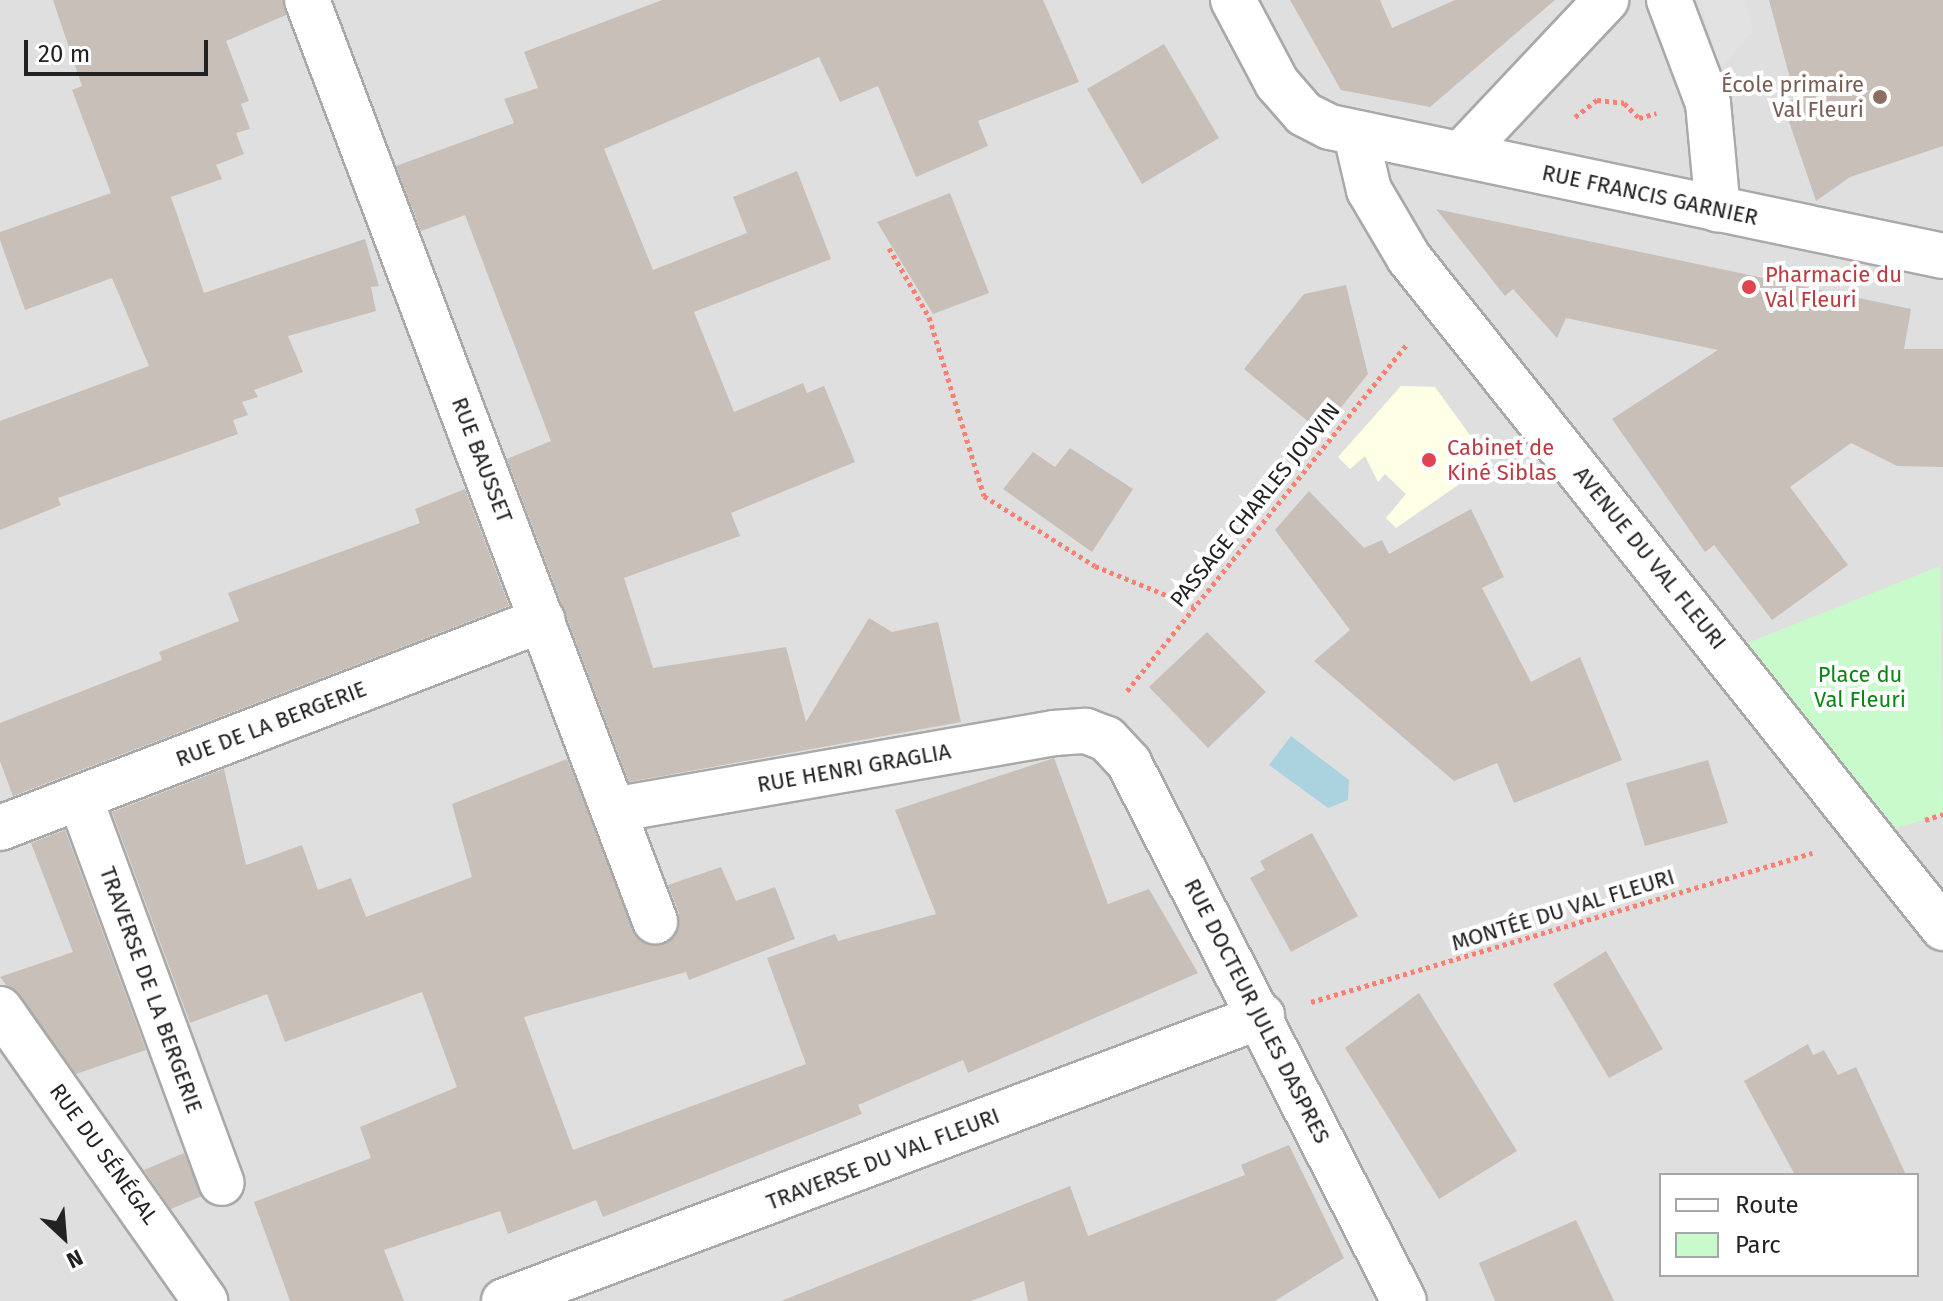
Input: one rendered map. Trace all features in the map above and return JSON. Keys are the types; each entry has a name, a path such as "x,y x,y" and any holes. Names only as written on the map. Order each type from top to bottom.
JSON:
{"street":[{"name":"RUE BAUSSET","path":"307,0 655,921"},
{"name":"RUE FRANCIS GARNIER","path":"1233,0 1260,58 1298,107 1356,135 1461,154 1943,256"},
{"path":"1461,154 1606,0"},
{"path":"1669,0 1708,103 1718,210"},
{"name":"AVENUE DU VAL FLEURI","path":"1356,135 1360,167 1393,235 1873,835 1943,928"},
{"name":"RUE DE LA BERGERIE","path":"0,828 542,620"},
{"name":"RUE HENRI GRAGLIA","path":"613,810 1054,733 1096,733"},
{"name":"RUE DOCTEUR JULES DASPRES","path":"1096,733 1129,763 1262,1016 1404,1301"},
{"name":"TRAVERSE DE LA BERGERIE","path":"80,798 222,1183"},
{"name":"RUE DU SÉNÉGAL","path":"0,1009 205,1301"},
{"name":"TRAVERSE DU VAL FLEURI","path":"504,1301 1262,1016"}],"path":[{"path":"1507,107 1576,117 1597,100 1624,103 1639,118 1708,103"},
{"path":"889,248 929,317 984,496 1095,566 1193,606"},
{"name":"PASSAGE CHARLES JOUVIN","path":"1096,733 1193,606 1443,300"},
{"name":"MONTÉE DU VAL FLEURI","path":"1262,1016 1873,835"}],"shaded area":[{"path":"0,0 1943,0 1943,1301 0,1301"},
{"path":"1700,0 1745,0 1753,30 1720,69"},
{"name":"Cabinet de Kiné Siblas","path":"1401,386 1435,387 1490,463 1396,528 1386,518 1406,494 1385,474 1378,482 1365,456 1350,469 1338,457"}],"green space":[{"name":"Place du Val Fleuri","path":"1940,566 1943,814 1873,835 1725,652"}],"water":[{"path":"1291,736 1349,780 1348,800 1328,808 1269,765"}],"building":[{"path":"53,0 283,0 286,15 226,41 249,101 241,104 250,129 236,133 244,154 216,165 222,179 171,197 204,293 365,239 379,286 371,287 376,311 288,336 303,372 254,390 258,397 242,402 248,415 233,420 238,434 58,498 61,505 0,530 0,421 149,366 112,278 25,310 0,240 0,232 111,193 72,90 82,86"},
{"path":"662,0 1043,0 1079,82 978,121 988,146 916,177 878,86 840,102 819,57 604,149 653,270 747,233 733,197 797,171 831,259 694,312 734,412 803,383 807,393 824,386 855,462 731,513 740,536 624,578 653,668 786,647 806,722 869,618 892,632 938,622 961,722 629,782 507,459 551,441 465,215 421,231 396,166 514,123 504,99 538,88 524,52"},
{"path":"1290,0 1380,0 1392,28 1455,0 1555,0 1430,107 1341,90"},
{"name":"École primaire Val Fleuri","path":"1769,0 1943,0 1943,146 1850,177 1816,201 1784,107 1795,97"},
{"path":"1164,44 1219,138 1142,184 1087,89"},
{"path":"950,193 989,293 933,314 877,222"},
{"path":"1436,209 1911,309 1904,349 1943,349 1943,467 1897,466 1851,443 1790,487 1848,565 1772,620 1714,545 1705,552 1612,419 1718,350 1566,318 1557,338 1513,289 1505,296"},
{"path":"1346,285 1368,374 1321,432 1244,369 1304,294"},
{"path":"1070,448 1133,489 1092,552 1003,489 1033,452 1055,467"},
{"path":"465,489 509,606 13,796 0,761 0,723 162,660 159,652 239,621 228,593 420,523 415,509"},
{"path":"1309,491 1364,548 1382,540 1389,554 1471,509 1504,577 1482,588 1531,682 1580,657 1622,760 1514,803 1497,763 1454,781 1314,661 1350,630 1275,530"},
{"path":"1207,632 1266,692 1208,748 1149,687"},
{"path":"1054,758 1108,904 1149,889 1198,973 968,1073 963,1060 858,1105 862,1114 603,1217 596,1200 508,1234 500,1211 384,1250 404,1301 290,1301 254,1202 371,1158 360,1127 457,1087 422,992 285,1042 267,994 190,1023 112,812 224,769 246,865 302,845 318,890 351,878 366,917 472,877 452,804 567,759 640,941 663,945 675,936 679,913 668,885 721,867 736,901 775,887 795,939 689,980 686,972 524,1017 573,1150 806,1064 767,958 835,934 838,941 936,914 895,810"},
{"path":"1708,760 1728,823 1645,846 1626,783"},
{"path":"65,830 146,1050 76,1074 0,977 73,952 31,843"},
{"path":"1312,833 1358,916 1291,952 1250,878 1265,870 1260,861"},
{"path":"1606,951 1663,1049 1609,1078 1553,984"},
{"path":"1419,993 1517,1151 1439,1199 1345,1048"},
{"path":"1808,1044 1813,1055 1824,1050 1838,1075 1856,1067 1905,1173 1794,1173 1744,1081"},
{"path":"1289,1145 1344,1258 1275,1301 1028,1301 1024,1281 971,1301 781,1301 1070,1186 1088,1236 1245,1175 1241,1165"},
{"path":"184,1153 202,1196 171,1209 144,1170"},
{"path":"1576,1220 1614,1301 1495,1301 1479,1263"}],"place":[{"name":"École primaire Val Fleuri","path":"1880,97"},
{"name":"Pharmacie du Val Fleuri","path":"1749,287"},
{"name":"Cabinet de Kiné Siblas","path":"1429,460"}]}
